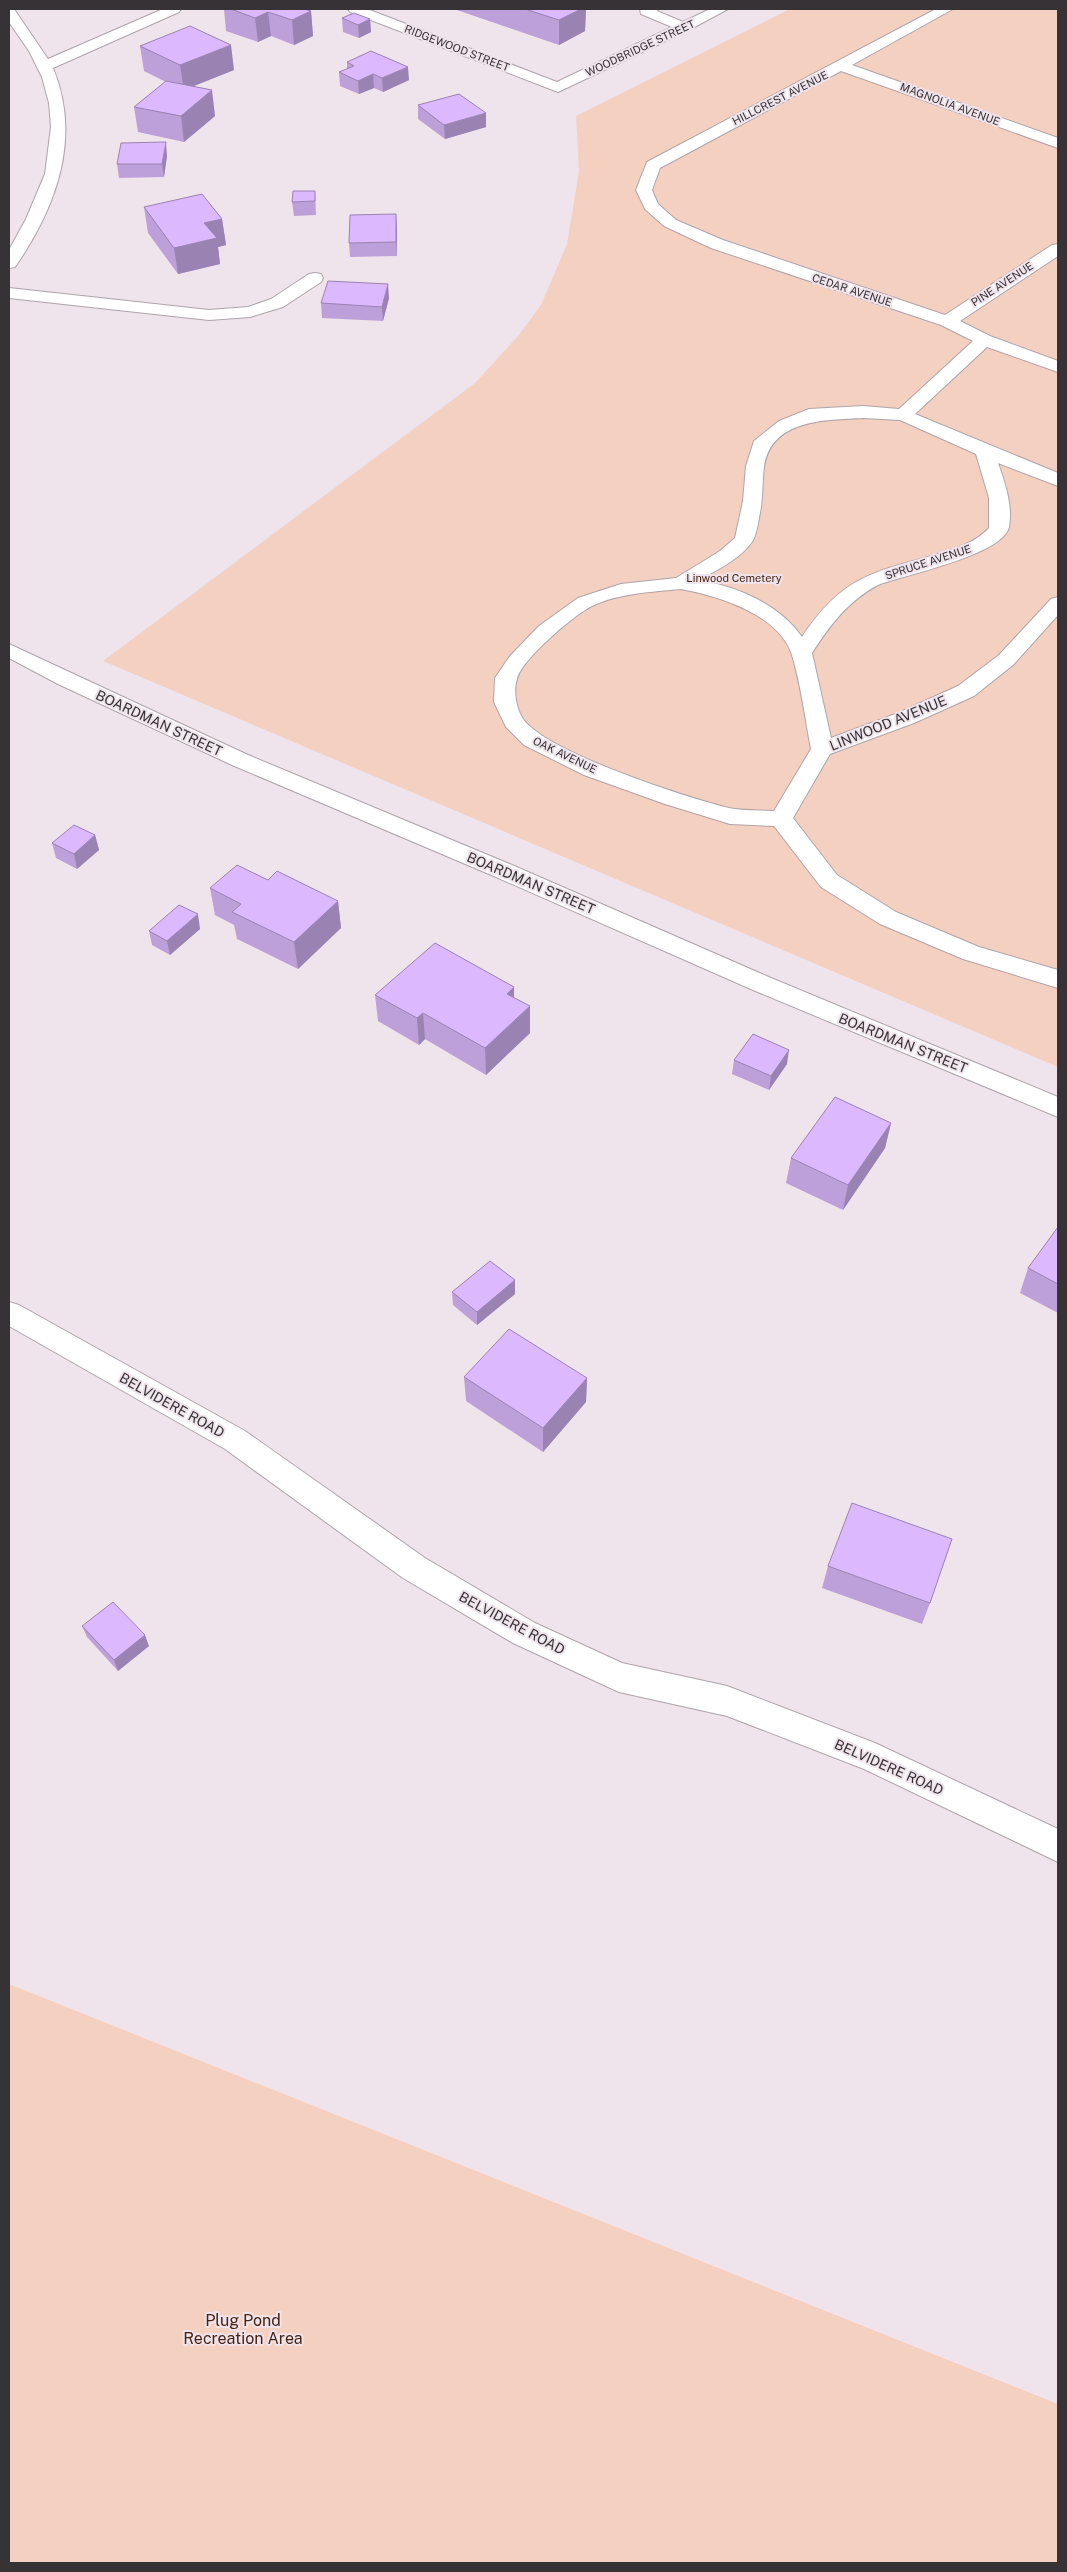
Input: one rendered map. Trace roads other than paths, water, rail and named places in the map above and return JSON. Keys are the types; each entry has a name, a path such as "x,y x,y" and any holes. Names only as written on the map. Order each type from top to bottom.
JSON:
{"street":[{"path":"43,66 174,9"},
{"name":"RIDGEWOOD STREET","path":"355,9 558,87"},
{"path":"651,9 646,11 684,27"},
{"name":"WOODBRIDGE STREET","path":"558,87 721,9"},
{"name":"HILLCREST AVENUE","path":"651,206 644,190 653,165 946,9"},
{"path":"9,12 34,48 49,77 58,112 59,141 55,174 28,232 9,262"},
{"name":"MAGNOLIA AVENUE","path":"842,66 1058,143"},
{"name":"CEDAR AVENUE","path":"651,206 670,222 718,244 947,321 984,340 1058,367"},
{"name":"PINE AVENUE","path":"947,321 1058,249"},
{"path":"9,293 209,315 250,312 277,303 315,278"},
{"path":"903,415 984,340"},
{"path":"681,583 727,555 744,540 753,501 755,466 763,441 786,425 809,416 863,412 903,415 984,451 1058,480"},
{"name":"SPRUCE AVENUE","path":"802,653 819,626 843,599 858,589 896,572 983,544 1000,530 1001,511 999,493 984,451"},
{"path":"681,583 719,590 750,603 784,626 802,653 822,749"},
{"name":"OAK AVENUE","path":"681,583 621,590 584,602 546,630 517,661 506,678 505,702 514,722 532,740 592,770 673,799 730,816 781,820"},
{"name":"LINWOOD AVENUE","path":"781,820 822,749 906,718 966,690 1006,660 1058,604"},
{"name":"BOARDMAN STREET","path":"9,650 65,679 240,760 504,871 762,984 1058,1107"},
{"path":"781,820 829,881 888,918 971,953 1058,979"},
{"name":"BELVIDERE ROAD","path":"9,1313 234,1440 414,1568 524,1633 619,1677 727,1702 875,1758 1058,1846"}],"park label":[{"name":"Linwood Cemetery","path":"734,578"},
{"name":"Plug Pond Recreation Area","path":"243,2329"}]}
